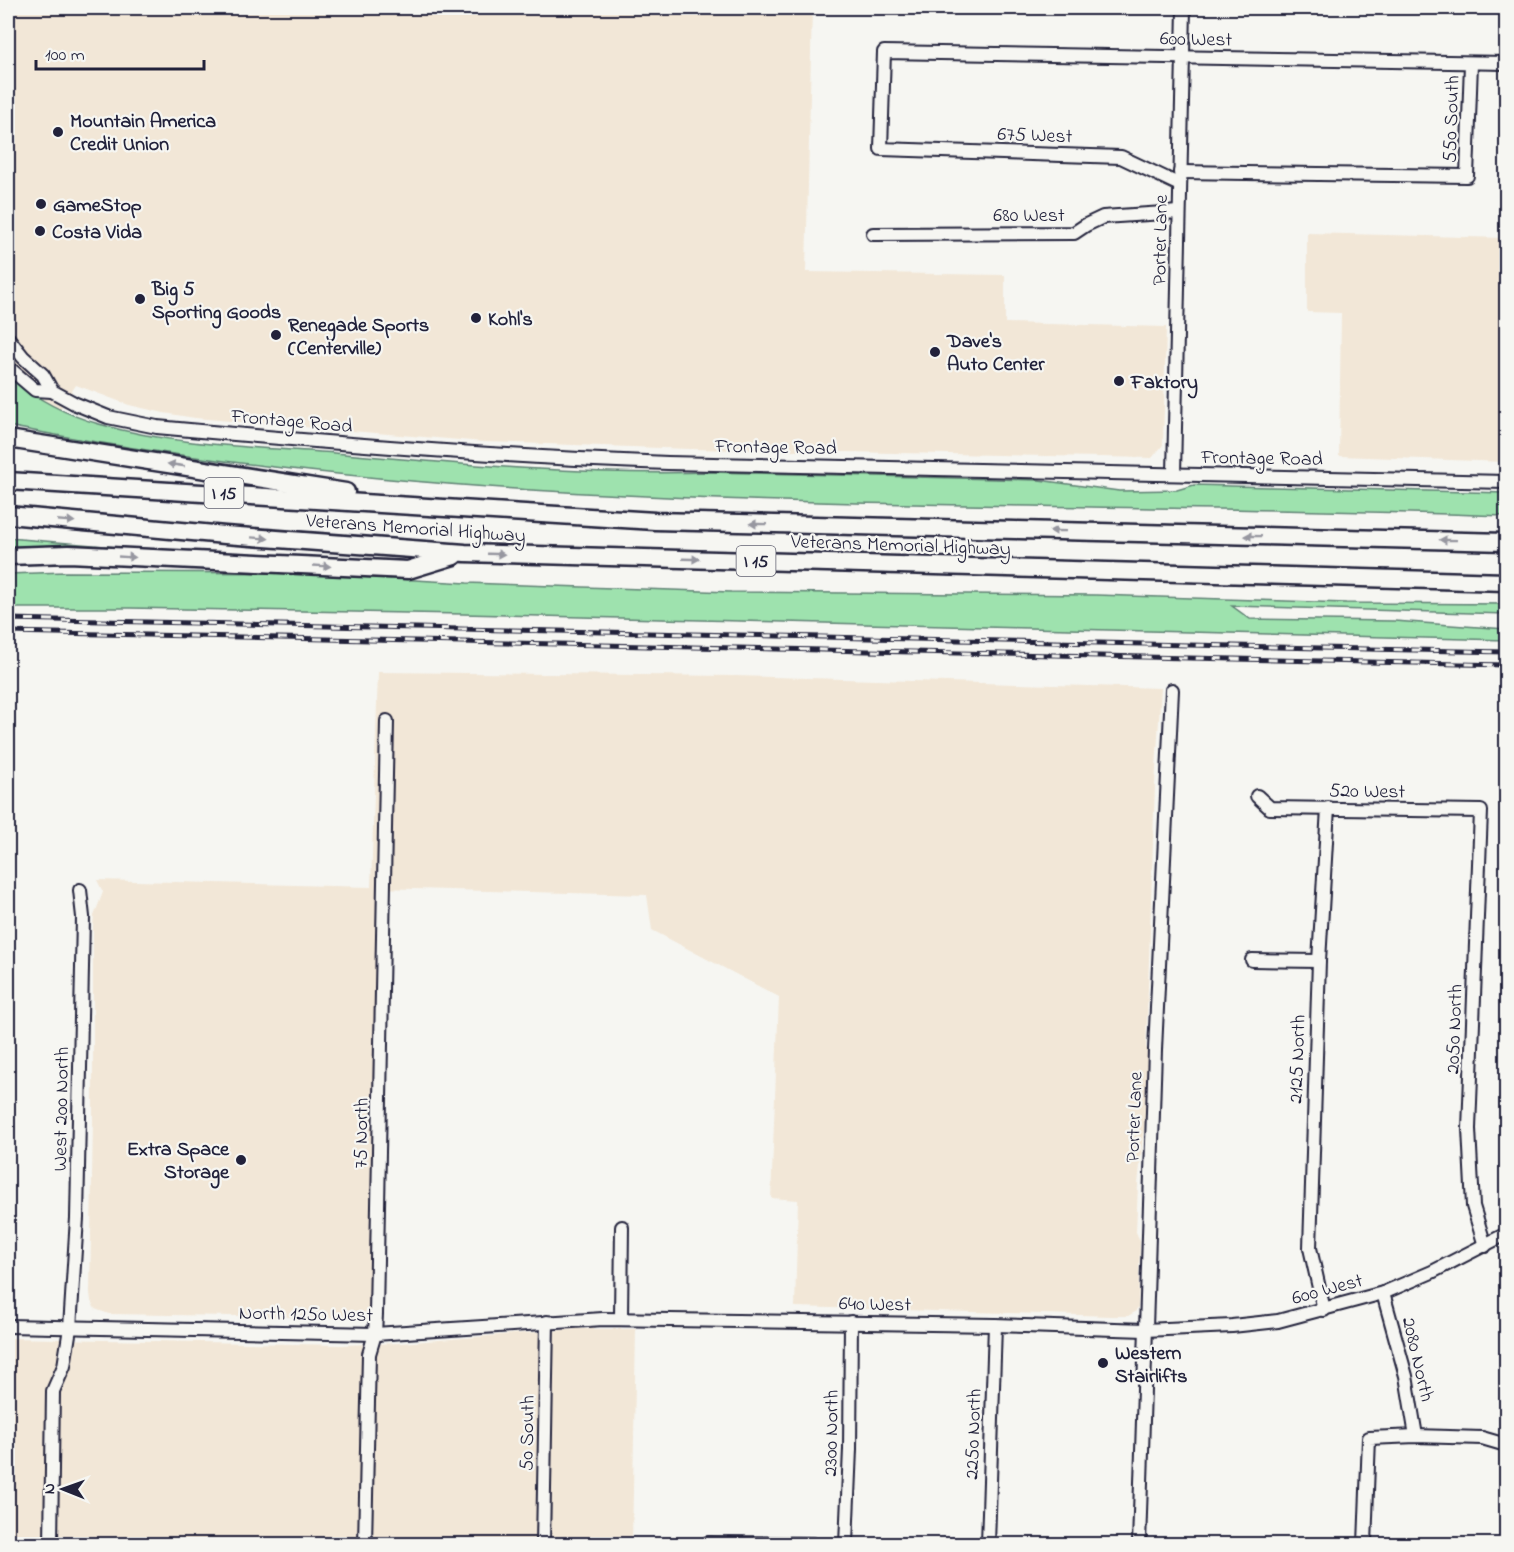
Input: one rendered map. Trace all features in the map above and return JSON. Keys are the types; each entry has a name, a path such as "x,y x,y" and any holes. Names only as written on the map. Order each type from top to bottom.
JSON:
{"highway":[{"path":"8,439 441,507"},
{"name":"Veterans Memorial Highway","path":"8,481 656,521 1506,542"},
{"name":"Veterans Memorial Highway","path":"8,515 225,535 465,553 1506,582"},
{"path":"8,556 69,554 408,570 465,553"}],"street":[{"name":"Porter Lane","path":"1174,474 1184,8"},
{"name":"600 West","path":"882,149 884,52 1506,63"},
{"name":"550 South","path":"1467,176 1471,63"},
{"name":"675 West","path":"882,149 1121,157 1180,179 1467,176"},
{"name":"680 West","path":"873,234 1074,233 1103,217 1179,212"},
{"name":"Frontage Road","path":"8,338 23,357 43,375 52,391"},
{"name":"Frontage Road","path":"8,368 35,390 52,391 108,417 157,427 383,447 647,462 1506,482"},
{"name":"Porter Lane","path":"1139,1545 1155,1050 1172,690"},
{"name":"75 North","path":"365,1545 369,1354 375,1334 387,722"},
{"name":"520 West","path":"1257,796 1270,808 1481,811"},
{"name":"2125 North","path":"1324,1310 1310,1248 1319,961 1328,808"},
{"name":"2050 North","path":"1481,811 1469,1129 1473,1206 1485,1246"},
{"name":"West 200 North","path":"51,1545 53,1391 64,1366 70,1328 78,1196 83,917 80,890"},
{"path":"1252,960 1319,961"},
{"path":"621,1318 622,1227"},
{"name":"600 West","path":"1145,1330 1232,1326 1278,1321 1324,1310 1383,1293 1432,1272 1506,1234"},
{"name":"2080 North","path":"1383,1293 1406,1376 1416,1436"},
{"name":"640 West","path":"603,1318 1145,1330"},
{"name":"North 1250 West","path":"8,1326 375,1334 603,1318"},
{"name":"50 South","path":"543,1545 547,1322"},
{"name":"2300 North","path":"846,1545 850,1449 851,1322"},
{"name":"2250 North","path":"988,1545 995,1325"},
{"path":"1365,1545 1368,1438 1416,1436 1482,1438 1506,1446"},
{"path":"708,1544 812,1545"}],"shaded area":[{"path":"8,8 812,8 806,272 1005,275 1005,323 1166,327 1163,445 1152,458 690,449 484,442 195,418 129,405 76,385 44,433 8,426"},
{"path":"1307,233 1506,238 1506,462 1339,456 1341,313 1307,312"},
{"path":"378,672 735,676 1161,688 1155,785 1146,1047 1151,1058 1150,1100 1143,1135 1138,1185 1136,1232 1140,1241 1138,1307 1135,1312 1128,1316 1113,1316 795,1307 798,1200 771,1198 779,997 652,930 647,895 377,888 379,889 372,1309 370,1313 351,1318 109,1314 95,1309 90,1293 93,926 94,916 103,892 97,880 371,887"},
{"path":"577,1329 636,1329 632,1544 8,1544 8,1338 341,1345 401,1343"}],"green space":[{"path":"8,376 51,405 87,420 156,437 215,445 570,471 1039,480 1119,491 1177,490 1194,485 1506,493 1506,516 755,500 567,492 380,478 193,457 8,426"},
{"path":"8,538 141,549 141,553 8,547"},
{"path":"293,573 467,583 731,592 1096,595 1346,603 1506,604 1506,614 1232,606 1250,619 1394,621 1506,629 1506,640 463,614 8,608 8,574"}],"railway":[{"path":"8,619 1506,652"},
{"path":"8,632 1506,665"}],"place":[{"name":"Mountain America Credit Union","path":"58,132"},
{"name":"GameStop","path":"41,204"},
{"name":"Costa Vida","path":"40,231"},
{"name":"Big 5 Sporting Goods","path":"140,299"},
{"name":"Kohl's","path":"476,318"},
{"name":"Renegade Sports (Centerville)","path":"276,335"},
{"name":"Dave's Auto Center","path":"935,352"},
{"name":"Faktory","path":"1119,381"},
{"name":"Extra Space Storage","path":"241,1160"},
{"name":"Western Stairlifts","path":"1103,1363"}]}
